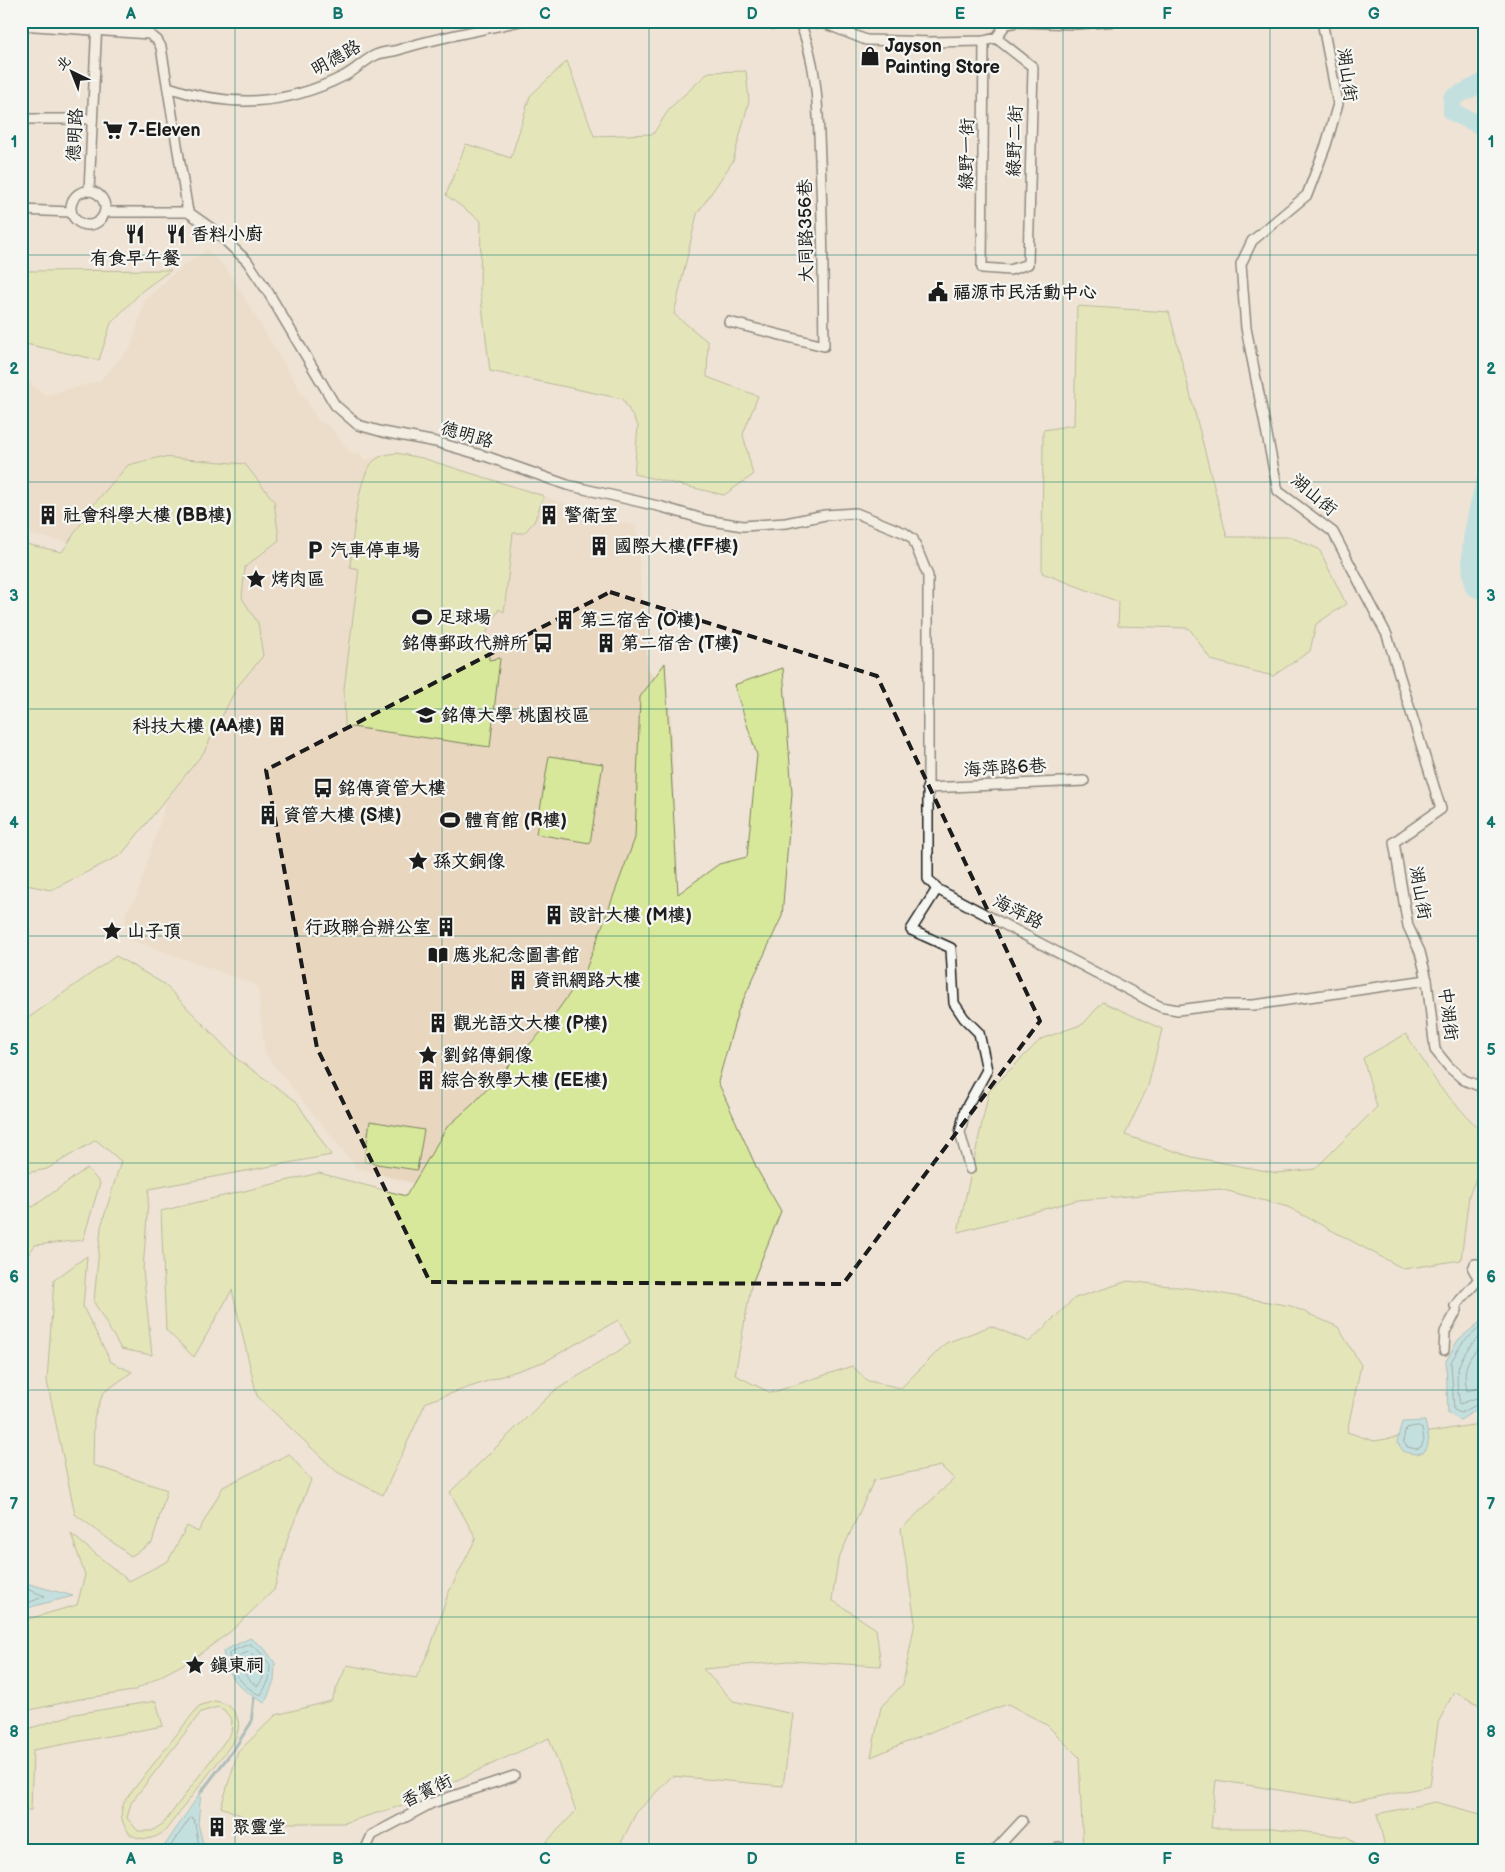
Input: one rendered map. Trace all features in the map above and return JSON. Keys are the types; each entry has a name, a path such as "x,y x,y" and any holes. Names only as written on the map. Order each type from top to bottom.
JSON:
{"street":[{"name":"德明路","path":"89,191 97,21"},
{"name":"明德路","path":"168,87 193,95 224,100 265,102 318,88 346,76 375,56 422,42 520,21"},
{"path":"769,21 774,24 799,22 826,24 866,40 984,41 996,38 1006,24 1018,22 1077,24 1117,21"},
{"name":"湖山街","path":"1322,21 1338,104 1326,144 1307,195 1252,242 1241,264 1246,328 1278,491 1333,532 1387,635 1441,809 1394,842 1408,926 1420,952 1427,980"},
{"name":"大同路356巷","path":"729,322 824,346 822,201 818,111 809,48 799,22"},
{"path":"21,26 149,34 157,40 161,47 188,212 105,212"},
{"name":"綠野二街","path":"982,268 1010,270 1028,264 1033,67 996,38"},
{"name":"綠野一街","path":"982,268 984,41"},
{"path":"21,120 92,119"},
{"path":"89,191 95,192 104,200 105,212 99,222 88,226 77,222 71,212 75,197 89,191"},
{"path":"21,210 71,212"},
{"name":"德明路","path":"188,212 215,231 246,261 268,292 335,406 358,424 383,432 436,442 488,457 567,485 662,507 706,520 743,526 786,523 825,515 856,513 905,533 912,539 928,576 927,788"},
{"name":"海萍路6巷","path":"927,788 1084,781"},
{"path":"927,788 928,879 937,889 911,930 951,948 954,1003 964,1018 979,1033 986,1070 965,1110 960,1133 970,1169"},
{"name":"海萍路","path":"937,889 1161,1007 1178,1010 1218,1005 1254,1005 1427,980"},
{"name":"中湖街","path":"1427,980 1435,1050 1449,1068 1464,1080 1484,1088"},
{"path":"1444,1350 1445,1332 1457,1310 1454,1306 1479,1279 1474,1269 1475,1264 1484,1264"},
{"name":"香賓街","path":"369,1851 367,1846 372,1835 432,1803 514,1776"},
{"path":"994,1851 1022,1822"}],"highlighted area":[{"path":"610,592 877,676 1040,1021 843,1284 430,1282 317,1048 266,770"}],"shaded area":[{"name":"銘傳大學 桃園校區","path":"207,250 227,269 318,420 331,428 349,451 354,454 359,452 364,460 396,453 422,458 636,526 648,668 670,709 674,800 621,997 431,1188 357,1168 265,1054 257,985 126,938 125,913 136,898 166,802 181,721 127,554 21,533 21,376 45,395 99,381 131,347 145,300 178,270"}],"green space":[{"path":"567,61 594,136 653,134 670,108 709,72 746,71 749,101 733,161 697,214 674,314 708,342 707,377 758,396 743,434 753,475 724,495 634,474 638,426 623,399 490,371 480,290 481,221 446,195 466,144 511,158 530,96"},
{"path":"171,270 143,290 111,323 99,360 21,343 21,271"},
{"path":"1077,306 1169,312 1227,537 1290,537 1319,549 1346,604 1316,624 1310,651 1273,676 1211,660 1189,628 1118,626 1119,602 1042,573 1043,430 1074,425"},
{"path":"396,453 422,458 544,496 534,522 524,533 513,533 504,612 499,609 487,631 489,660 500,658 490,747 345,726 344,689 359,569 350,567 356,510 369,468 380,457"},
{"path":"161,457 245,464 274,501 279,540 245,567 242,598 258,623 263,656 237,687 204,752 121,855 51,890 21,884 21,543 62,552 94,504 128,465"},
{"path":"665,663 678,894 719,864 747,857 757,755 734,685 783,668 792,793 782,916 738,1011 718,1082 758,1171 781,1211 751,1286 735,1375 771,1393 852,1366 868,1381 901,1388 946,1343 991,1326 1029,1342 1075,1298 1128,1281 1195,1289 1291,1306 1338,1327 1361,1365 1347,1432 1374,1441 1479,1424 1484,1417 1484,1707 1454,1692 1438,1723 1430,1786 1353,1802 1216,1780 1211,1828 1272,1828 1348,1837 1365,1851 1083,1851 1079,1757 1047,1725 1008,1704 945,1726 871,1757 881,1707 903,1684 915,1622 901,1529 954,1479 941,1466 874,1480 838,1560 832,1600 876,1629 881,1666 789,1661 703,1669 733,1701 793,1714 783,1786 672,1776 636,1813 617,1851 538,1851 576,1811 549,1738 400,1806 344,1823 260,1823 221,1807 238,1752 276,1715 331,1701 347,1665 416,1678 430,1649 448,1594 476,1538 450,1492 553,1392 631,1343 618,1320 546,1361 426,1402 383,1495 337,1472 257,1396 232,1290 194,1357 166,1330 161,1211 319,1173 406,1196 447,1127 473,1104 545,1028 585,972 635,838 640,697"},
{"path":"549,756 603,764 590,843 536,834"},
{"path":"116,956 164,984 237,1059 296,1101 331,1155 149,1189 143,1270 152,1355 121,1349 94,1302 101,1227 121,1161 96,1140 47,1169 21,1174 21,1023"},
{"path":"1103,1002 1162,1029 1148,1086 1125,1135 1192,1157 1277,1173 1315,1169 1377,1107 1363,1058 1406,1034 1439,1086 1484,1135 1484,1160 1469,1195 1461,1260 1404,1269 1288,1207 1220,1189 1078,1200 958,1232 989,1091 1041,1039 1083,1024"},
{"path":"370,1121 424,1130 417,1170 364,1162"},
{"path":"87,1168 100,1183 83,1240 35,1245 21,1265 21,1201 33,1207"},
{"path":"87,1256 83,1307 111,1362 132,1372 103,1393 94,1418 93,1465 167,1490 152,1543 131,1556 75,1514 47,1381 54,1280"},
{"path":"289,1454 311,1480 288,1537 274,1590 230,1632 191,1660 133,1691 80,1699 21,1712 21,1621 77,1605 85,1575 71,1534 129,1581 168,1561 187,1526 198,1532 223,1487"},
{"path":"156,1701 163,1726 33,1750 31,1810 21,1810 21,1727 28,1729 75,1714"},
{"path":"214,1701 228,1705 238,1721 237,1734 234,1741 165,1831 148,1839 131,1835 123,1822 121,1813 126,1799 199,1706","holes":["218,1707 224,1710 232,1720 231,1733 164,1823 152,1831 138,1831 127,1818 131,1803 201,1712"]},
{"path":"1435,1802 1484,1815 1484,1851 1386,1851 1377,1814"}],"water":[{"path":"1484,1319 1484,1405 1460,1420 1448,1413 1446,1361 1458,1340"},
{"path":"1425,1421 1429,1440 1424,1452 1417,1454 1404,1452 1397,1442 1402,1422"},
{"path":"22,1582 73,1596 21,1611"},
{"path":"250,1638 264,1648 275,1663 274,1681 265,1703 242,1688 232,1676 225,1660 223,1651"},
{"path":"201,1792 198,1824 205,1851 161,1851"}],"waterway":[{"path":"1484,82 1452,98 1452,112 1484,127"},
{"path":"1484,485 1471,548 1474,587 1484,592"},
{"path":"201,1792 251,1723 254,1698"}],"place":[{"name":"Jayson Painting Store","path":"870,56"},
{"name":"7-Eleven","path":"113,130"},
{"name":"有食早午餐","path":"135,234"},
{"name":"香料小廚","path":"176,234"},
{"name":"福源市民活動中心","path":"938,292"},
{"name":"社會科學大樓 (BB樓)","path":"48,515"},
{"name":"警衛室","path":"549,515"},
{"name":"國際大樓(FF樓)","path":"599,546"},
{"name":"汽車停車場","path":"315,550"},
{"name":"烤肉區","path":"256,579"},
{"name":"足球場","path":"422,617"},
{"name":"第三宿舍 (O樓)","path":"565,620"},
{"name":"銘傳郵政代辦所","path":"543,643"},
{"name":"第二宿舍 (T樓)","path":"606,643"},
{"name":"銘傳大學 桃園校區","path":"426,715"},
{"name":"科技大樓 (AA樓)","path":"277,726"},
{"name":"銘傳資管大樓","path":"323,788"},
{"name":"資管大樓 (S樓)","path":"268,815"},
{"name":"體育館 (R樓)","path":"450,820"},
{"name":"孫文銅像","path":"418,861"},
{"name":"設計大樓 (M樓)","path":"554,915"},
{"name":"行政聯合辦公室","path":"446,927"},
{"name":"山子頂","path":"112,931"},
{"name":"應兆紀念圖書館","path":"438,955"},
{"name":"資訊網路大樓","path":"518,980"},
{"name":"觀光語文大樓 (P樓)","path":"438,1023"},
{"name":"劉銘傳銅像","path":"428,1055"},
{"name":"綜合教學大樓 (EE樓)","path":"426,1080"},
{"name":"鎮東祠","path":"195,1665"},
{"name":"聚靈堂","path":"217,1827"}]}
